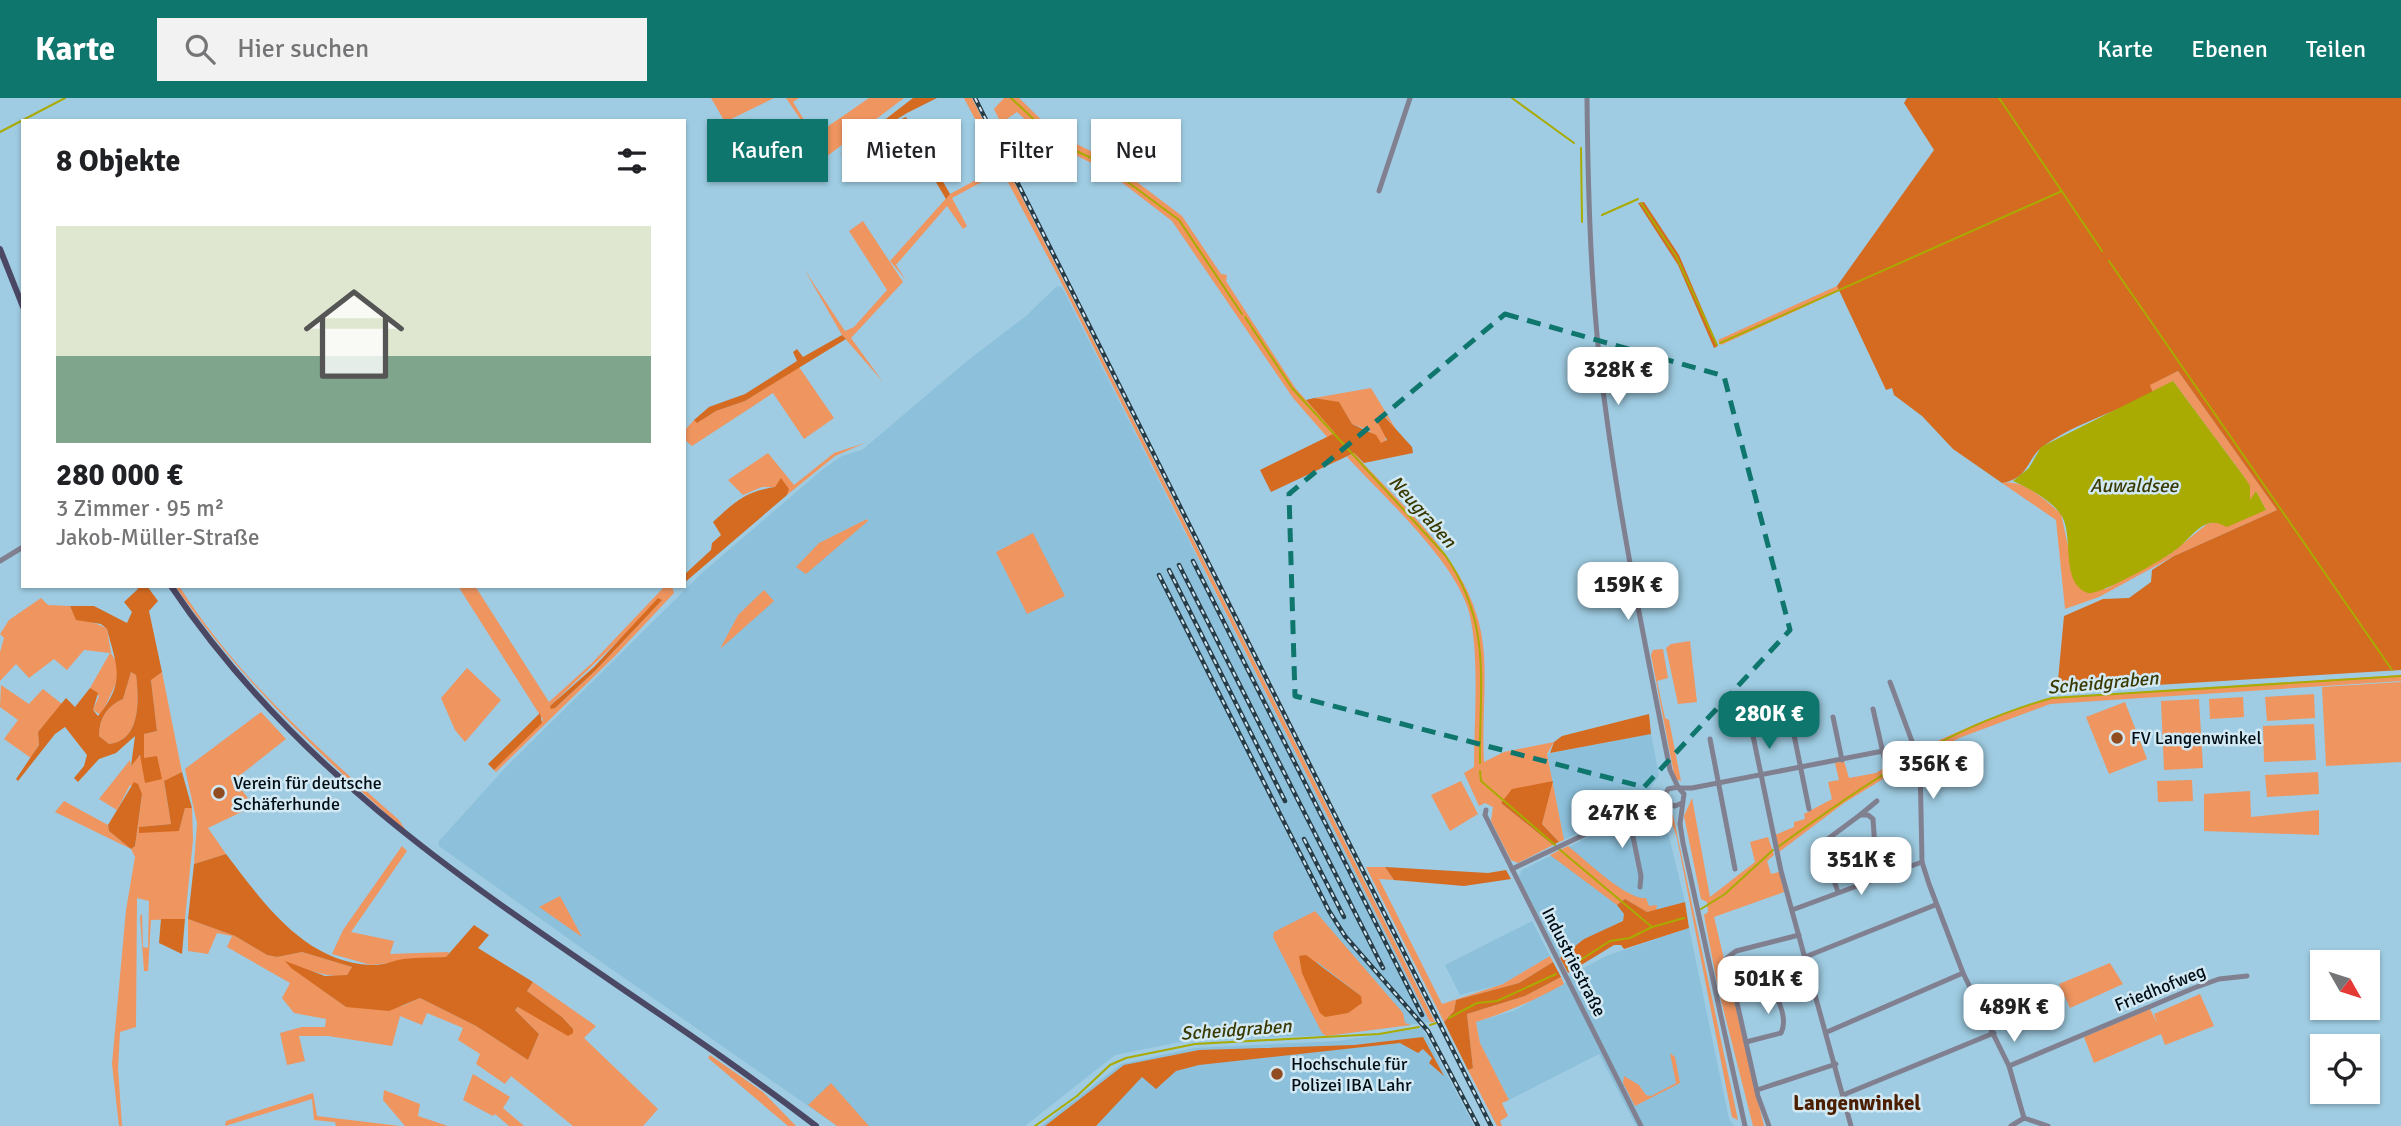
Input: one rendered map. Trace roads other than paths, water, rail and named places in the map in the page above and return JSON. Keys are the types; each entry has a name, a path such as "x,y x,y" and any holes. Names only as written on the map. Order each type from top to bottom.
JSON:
{"main road":[{"path":"0,249 21,302"},
{"path":"172,588 212,642 267,706 387,821 466,882 816,1126"}],"street":[{"path":"1379,191 1410,98"},
{"path":"1587,98 1588,225 1606,415 1635,592 1670,770 1683,801 1680,824"},
{"path":"0,561 21,548"},
{"path":"1890,682 1919,757 1922,862 1935,905 1963,972 2009,1066 2024,1118"},
{"path":"1873,709 1886,766"},
{"path":"1833,717 1842,760"},
{"path":"1792,725 1810,809"},
{"path":"1752,731 1776,849 1851,1126"},
{"path":"1710,739 1735,869"},
{"path":"1512,869 1651,803 1666,791 1760,776 1883,751"},
{"path":"1670,770 1666,791 1669,805 1680,824 1745,1126"},
{"path":"1651,803 1669,805 1683,801 1692,788"},
{"path":"1838,892 1821,844 1877,801"},
{"name":"Industriestraße","path":"1486,810 1485,815 1641,1126"},
{"path":"1628,812 1641,876 1640,887"},
{"path":"1860,815 1868,815 1874,821 1877,877"},
{"path":"1792,910 1922,862"},
{"path":"1805,957 1935,905"},
{"path":"1769,1126 1757,1090 1727,958 1799,935"},
{"path":"1827,1032 1963,972"},
{"name":"Friedhofweg","path":"2009,1066 2194,988 2219,979 2247,976"},
{"path":"1738,999 1771,991 1779,1002 1784,1024 1781,1033 1746,1042"},
{"path":"1843,1096 1994,1033"},
{"path":"1757,1090 1836,1065"},
{"path":"2011,1126 2024,1118"},
{"path":"2024,1118 2048,1126"}],"water":[{"name":"Auwaldsee","path":"2173,381 2245,478 2250,486 2250,500 2256,491 2266,510 2227,527 2215,523 2203,526 2157,562 2117,583 2088,593 2079,588 2070,569 2067,534 2061,515 2046,499 2013,481 2029,468 2041,447"}],"waterway":[{"path":"25,119 65,98"},
{"name":"Neugraben","path":"1011,98 1059,143 1102,163 1179,220 1242,314"},
{"path":"1512,98 1574,143"},
{"path":"1999,98 2102,251"},
{"path":"0,132 21,121"},
{"path":"1581,148 1582,222"},
{"path":"1720,343 2062,191"},
{"path":"1602,215 1638,199"},
{"path":"1641,203 1676,256 1717,345"},
{"path":"2109,261 2392,670"},
{"name":"Neugraben","path":"1245,317 1292,388 1445,555 1460,581 1471,606 1480,655 1480,763"},
{"name":"Scheidgraben","path":"1778,847 1842,801 1942,741 2014,710 2052,698 2401,676"},
{"name":"Neugraben","path":"1480,771 1481,781 1555,845"},
{"name":"Neugraben","path":"1559,849 1652,927"},
{"name":"Scheidgraben","path":"1701,909 1725,894 1773,850"},
{"name":"Scheidgraben","path":"1568,968 1610,941 1630,938 1652,927 1684,918"},
{"name":"Scheidgraben","path":"1449,1018 1477,1003 1497,1001 1556,974"},
{"name":"Scheidgraben","path":"1430,1025 1436,1023"},
{"name":"Scheidgraben","path":"1035,1126 1077,1096 1110,1065 1126,1058 1195,1044 1379,1034 1419,1027"}],"railway":[{"path":"975,98 1491,1126"},
{"path":"1193,561 1422,1015"},
{"path":"1179,565 1383,968"},
{"path":"1169,570 1285,801"},
{"path":"1159,575 1329,911 1345,936 1428,1031 1478,1126"},
{"path":"1304,839 1344,917"}],"place":[{"name":"FV Langenwinkel","path":"2117,738"},
{"name":"Verein für deutsche Schäferhunde","path":"219,793"},
{"name":"Hochschule für Polizei IBA Lahr","path":"1277,1074"}],"district":[{"name":"Langenwinkel","path":"1857,1103"}]}
